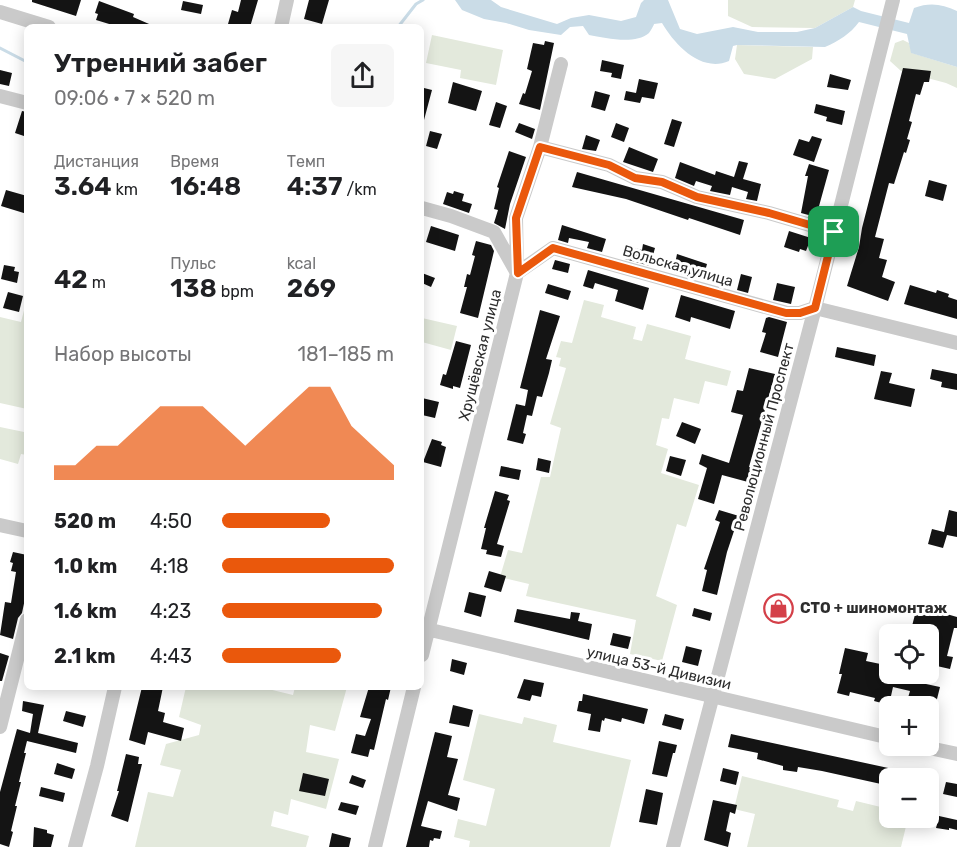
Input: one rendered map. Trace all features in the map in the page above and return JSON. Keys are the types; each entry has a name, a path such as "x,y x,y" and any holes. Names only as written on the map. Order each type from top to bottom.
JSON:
{"street":[{"path":"282,24 288,0"},
{"name":"Революционный Проспект","path":"673,847 815,308 893,0"},
{"path":"0,12 39,24"},
{"name":"Хрущёвская улица","path":"424,629 518,273 516,218 540,147 561,64"},
{"path":"0,96 24,102"},
{"path":"540,147 609,165 635,178 662,182 697,197 769,213 834,232"},
{"path":"424,209 494,232 518,273"},
{"name":"Вольская улица","path":"518,273 553,248 786,313 800,313 815,308 957,343"},
{"path":"0,525 24,530"},
{"name":"улица 53-й Дивизии","path":"424,629 879,735"},
{"path":"0,727 24,632"},
{"path":"75,847 114,690"},
{"path":"375,847 413,690"},
{"path":"939,750 957,754"}],"shaded area":[{"path":"728,0 855,0 853,7 815,28 752,27 728,16"},
{"path":"432,35 503,50 496,85 460,78 461,70 426,63"},
{"path":"903,40 909,43 912,53 957,67 957,88 901,71 890,61 895,43"},
{"path":"737,45 813,47 812,59 775,79 744,74 735,59"},
{"path":"584,300 604,305 601,317 636,327 633,339 642,341 647,324 691,336 685,359 731,371 727,386 705,381 699,404 674,398 669,419 662,418 656,445 668,449 661,473 699,485 686,527 677,524 656,596 677,605 662,661 630,654 636,620 526,596 529,584 500,577 508,550 522,553 541,477 550,477 561,428 550,424 566,368 559,366 561,358 556,357 561,341 572,343"},
{"path":"24,310 24,408 0,403 0,317 21,322"},
{"path":"424,318 457,326 451,350 424,343"},
{"path":"0,427 24,432 24,454 21,454 18,464 0,459"},
{"path":"185,690 272,690 293,695 294,690 346,690 335,731 310,725 306,752 339,759 326,809 291,799 288,815 274,811 271,826 309,836 306,847 135,847 148,792 173,797 181,770 160,765 166,744 199,735 201,725 179,717"},
{"path":"479,714 522,724 524,717 557,725 553,742 631,760 610,847 469,847 470,841 454,837 458,819 486,826 495,789 463,780"},
{"path":"742,776 839,800 837,807 853,811 856,801 879,807 879,828 906,828 901,847 747,847 755,814 734,809"}],"water":[{"path":"455,0 491,0 501,7 557,24 571,18 589,15 621,21 636,17 644,0 668,0 680,29 697,34 733,27 758,32 797,32 815,28 853,7 909,23 914,8 936,5 957,11 957,67 911,53 907,34 859,22 844,37 825,47 737,45 733,46 729,61 719,64 699,60 690,55 674,40 662,23 654,24 649,33 643,37 628,40 589,35 583,26 570,27 561,35 484,19 462,10"}],"building":[{"path":"32,0 81,0 76,16 32,2"},
{"path":"241,0 258,0 251,24 228,24 232,10 238,12"},
{"path":"309,0 329,0 322,24 304,19"},
{"path":"99,1 134,14 133,17 149,24 109,24 96,20 98,14 95,13"},
{"path":"183,1 203,5 201,14 181,10"},
{"path":"545,41 554,43 540,110 519,104 523,93 525,94 532,71 527,69 533,43 544,45"},
{"path":"602,60 624,65 621,79 611,77 612,73 600,71"},
{"path":"903,68 931,71 929,82 924,82 920,95 916,94 909,121 912,122 907,139 910,140 894,184 889,183 875,237 884,239 879,258 887,260 882,277 895,282 888,301 847,286 859,247"},
{"path":"0,70 12,73 9,86 0,84"},
{"path":"830,74 851,80 848,90 827,87"},
{"path":"639,79 658,83 654,99 642,97 640,103 624,100 626,91 636,93"},
{"path":"453,82 482,91 476,111 448,103"},
{"path":"424,88 432,90 424,120"},
{"path":"595,91 610,95 605,111 591,107"},
{"path":"496,102 507,106 500,128 489,125"},
{"path":"816,104 845,111 842,125 826,121 827,117 814,113"},
{"path":"22,111 24,111 24,136 15,133"},
{"path":"672,119 682,122 674,147 664,144"},
{"path":"519,123 535,129 532,139 515,132"},
{"path":"616,123 629,128 624,142 611,137"},
{"path":"430,131 442,134 437,149 426,146"},
{"path":"586,135 600,140 596,151 582,149"},
{"path":"812,136 822,139 814,162 793,155 799,139 809,142"},
{"path":"629,147 658,159 653,172 623,162"},
{"path":"509,151 526,157 510,204 505,229 494,223 498,210 494,209 499,188 497,187"},
{"path":"739,161 748,163 743,179 761,184 757,201 746,199 748,192 732,187 730,195 710,191 712,186 696,181 694,186 675,178 680,162 715,175 716,171 734,177"},
{"path":"809,164 829,170 816,217 801,213 808,176 805,176"},
{"path":"577,172 744,220 740,235 626,199 572,187"},
{"path":"929,180 947,185 943,201 925,196"},
{"path":"6,190 24,195 24,213 1,206"},
{"path":"454,191 464,194 462,201 472,204 469,213 443,204 447,192 453,194"},
{"path":"562,225 606,239 602,252 587,248 589,242 569,238 568,243 558,240"},
{"path":"431,226 459,235 455,251 426,242"},
{"path":"789,231 811,238 806,251 800,249 799,252 784,247"},
{"path":"476,241 491,245 494,251 478,318 460,313 467,287 464,287 467,274 470,275 475,256 472,255"},
{"path":"643,244 655,248 650,266 625,259 628,246 642,250"},
{"path":"677,254 707,264 704,275 700,274 698,279 676,273"},
{"path":"555,260 570,264 568,273 552,269"},
{"path":"4,265 15,267 14,271 19,272 17,283 1,279"},
{"path":"588,270 649,288 643,310 615,301 618,290 595,283 593,289 583,286"},
{"path":"424,274 435,278 431,287 424,284"},
{"path":"741,274 752,277 748,293 737,290"},
{"path":"777,283 795,287 791,304 773,300"},
{"path":"548,284 571,291 568,300 545,293"},
{"path":"910,285 936,293 937,290 949,294 948,297 957,300 957,319 904,304"},
{"path":"8,292 23,296 19,312 3,308"},
{"path":"681,295 735,311 730,329 691,317 690,322 675,317"},
{"path":"540,310 560,316 546,359 552,360 549,373 542,397 537,396 532,416 527,415 523,444 507,440 516,404 525,406 528,390 520,388"},
{"path":"766,318 787,322 778,357 760,352 766,333 762,332"},
{"path":"456,341 471,345 460,388 453,386 453,389 440,385 443,374 446,375"},
{"path":"837,347 876,355 874,366 835,357"},
{"path":"749,368 775,374 749,467 751,468 748,482 722,475 714,504 698,499 707,468 699,464 702,454 729,463 743,415 731,412 737,390 743,391"},
{"path":"932,369 957,374 957,390 941,387 942,382 930,379"},
{"path":"881,371 892,373 889,383 915,389 911,407 874,399"},
{"path":"424,398 439,402 435,418 424,415"},
{"path":"682,422 701,429 695,444 676,436"},
{"path":"432,439 442,442 441,445 446,447 441,467 424,462"},
{"path":"670,456 686,460 681,476 666,471"},
{"path":"538,458 551,461 549,473 536,470"},
{"path":"501,466 521,470 519,480 499,476"},
{"path":"495,491 509,495 507,500 510,501 497,544 504,546 501,557 486,554 487,550 481,549 486,528 484,528"},
{"path":"719,510 739,516 727,552 717,595 702,591 707,570 704,569 720,522 715,520"},
{"path":"949,510 957,512 957,537 947,535 943,548 928,544 932,529 944,532"},
{"path":"13,552 24,554 24,604 13,639 0,635 5,602 11,603 16,572 11,571 13,563 10,562"},
{"path":"489,571 506,576 501,592 484,587"},
{"path":"469,592 486,596 481,617 464,612"},
{"path":"773,599 789,603 786,618 769,614"},
{"path":"918,603 944,609 943,613 957,617 957,628 954,628 947,656 953,657 950,669 939,666 939,624 913,624"},
{"path":"694,608 712,613 710,621 692,616"},
{"path":"517,609 570,619 571,612 580,613 578,621 592,624 589,640 514,622"},
{"path":"613,633 631,637 628,649 610,645"},
{"path":"686,646 702,650 698,666 682,662"},
{"path":"845,648 868,653 866,661 879,664 879,684 926,684 940,687 938,696 908,696 910,691 893,687 891,696 879,696 879,702 874,701 875,698 850,692 849,696 837,693 842,674 839,674"},
{"path":"0,653 9,656 2,681 0,681"},
{"path":"452,659 467,663 464,675 450,671"},
{"path":"524,679 544,683 541,697 532,695 530,701 517,698"},
{"path":"141,690 162,690 158,711 165,713 163,722 184,728 181,741 148,732 145,745 129,740"},
{"path":"368,690 390,690 374,750 370,749 368,757 351,753 356,734 365,736 371,719 360,717"},
{"path":"583,694 648,709 644,724 622,718 621,722 605,718 604,721 602,720 600,732 588,730 591,714 577,711"},
{"path":"23,701 44,705 38,733 78,743 76,753 27,741 9,847 0,844 0,792 17,729 30,733 33,714 22,711"},
{"path":"453,705 473,710 469,727 449,723"},
{"path":"66,711 86,716 83,727 63,721"},
{"path":"665,714 684,719 681,730 662,725"},
{"path":"435,732 452,736 447,757 458,759 448,795 460,798 457,811 428,801 421,826 442,831 440,839 430,840 429,847 406,847"},
{"path":"731,734 888,768 879,768 879,784 798,767 797,772 783,770 783,766 757,759 758,753 728,747"},
{"path":"659,741 677,745 667,777 652,774"},
{"path":"126,754 139,757 138,764 142,764 128,822 111,816 119,791 117,791"},
{"path":"57,763 75,769 72,779 54,774"},
{"path":"723,768 739,772 736,785 720,781"},
{"path":"303,773 329,779 325,796 299,791"},
{"path":"352,775 366,780 363,788 349,783"},
{"path":"946,782 957,784 957,797 943,794"},
{"path":"41,787 65,793 63,802 39,796"},
{"path":"646,789 663,793 657,825 639,822"},
{"path":"713,800 737,805 735,814 730,812 726,831 731,833 728,847 704,840"},
{"path":"341,802 359,806 356,815 338,810"},
{"path":"939,816 957,820 957,830 949,828 949,830 936,828 939,828"},
{"path":"34,827 47,830 47,833 54,835 51,847 33,847"},
{"path":"332,833 351,838 349,847 329,847"}],"waterway":[{"path":"400,24 416,4 423,0"},
{"path":"0,48 24,60"}],"place":[{"name":"СТО + шиномонтаж","path":"779,608"}],"route":[{"path":"540,147 609,165 635,178 662,182 697,197 769,213 834,232 815,308 800,313 786,313 553,248 518,273 516,218 540,147"}]}
